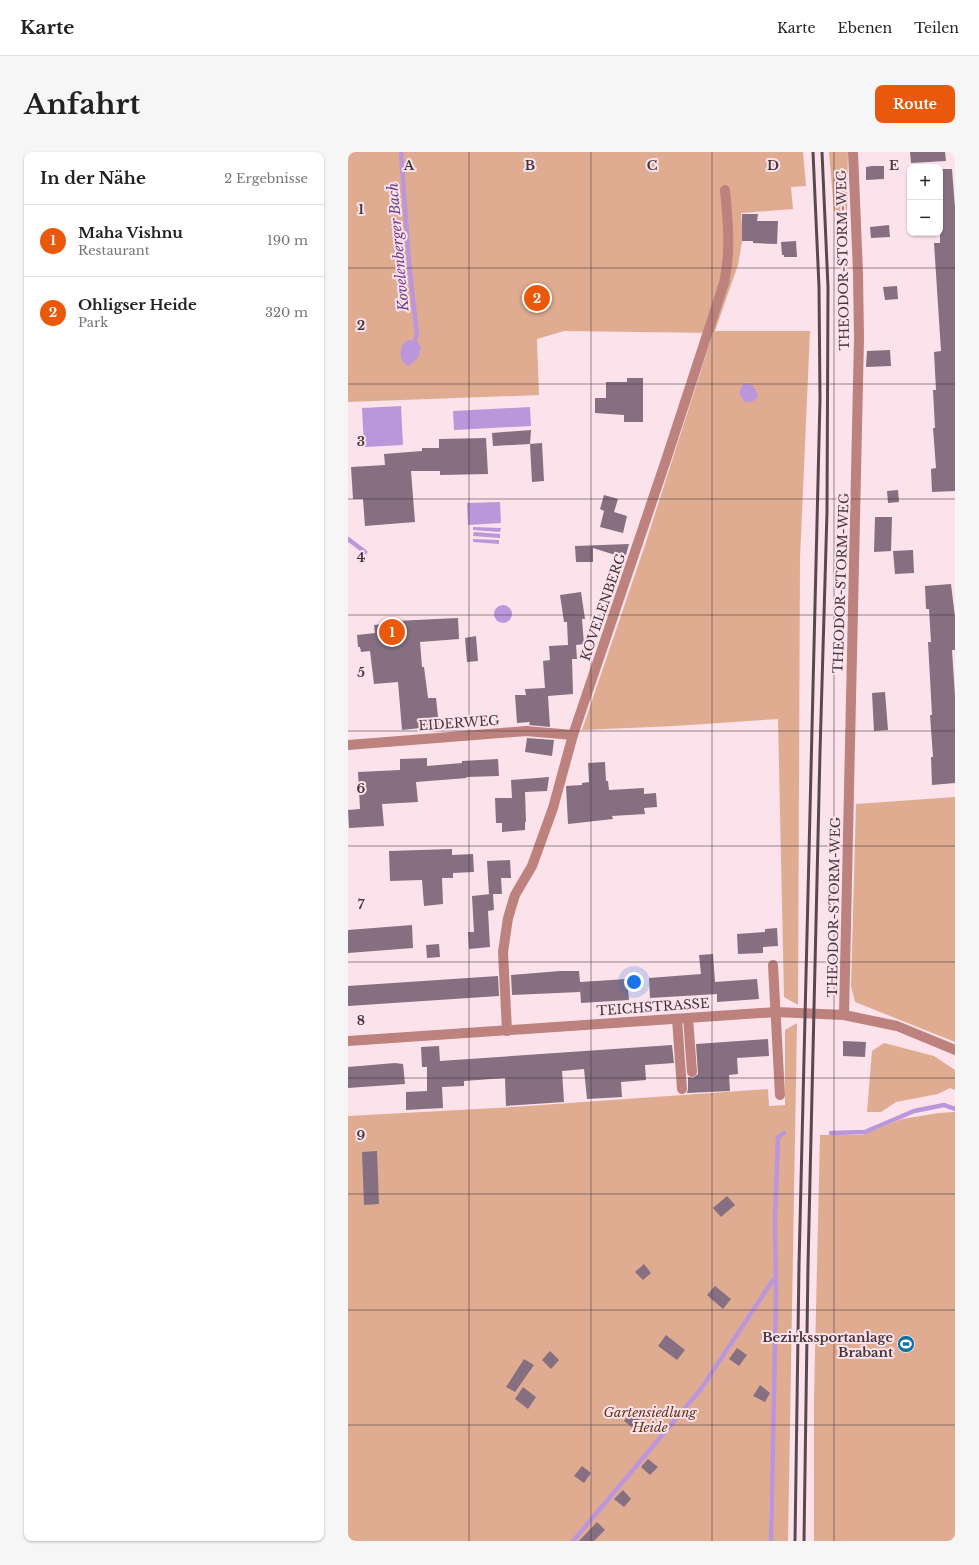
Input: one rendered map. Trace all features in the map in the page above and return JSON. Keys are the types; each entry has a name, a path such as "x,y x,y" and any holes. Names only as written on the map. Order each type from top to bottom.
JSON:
{"street":[{"name":"THEODOR-STORM-WEG","path":"844,1015 859,360 858,265 853,152"},
{"name":"KOVELENBERG","path":"507,1031 503,952 508,918 515,895 532,866 540,845 573,735 724,283 728,266 729,250 729,225 725,190"},
{"name":"EIDERWEG","path":"348,745 526,731 573,735"},
{"path":"773,965 780,1095"},
{"name":"TEICHSTRASSE","path":"348,1041 776,1012 844,1015 897,1026 955,1050"},
{"path":"688,1018 692,1072"},
{"path":"677,1019 682,1089"}],"green space":[{"path":"348,152 803,152 806,186 791,187 793,209 741,213 743,236 738,265 715,331 810,331 800,558 798,1005 784,997 778,719 582,730 645,545 713,333 564,331 537,339 539,395 348,402"},
{"path":"829,152 848,152 847,214 834,211"},
{"path":"955,797 955,1042 855,1002 851,986 856,804"},
{"name":"Gartensiedlung Heide","path":"797,1023 788,1541 773,1541 770,1494 769,1541 348,1541 348,1116 513,1107 768,1089 769,1106 785,1105 785,1030"},
{"path":"884,1043 934,1056 955,1070 955,1090 950,1088 938,1094 896,1102 881,1112 867,1112 872,1051"},
{"path":"955,1112 955,1541 814,1541 814,1397 820,1135 862,1135 902,1119"}],"shaded area":[{"path":"408,340 418,342 421,348 418,358 409,366 405,364 401,358 402,346"},
{"path":"747,383 753,386 758,395 755,400 745,402 739,394 742,385"},
{"path":"401,406 403,445 364,447 362,408"},
{"path":"530,407 531,426 454,430 453,411"},
{"path":"500,502 501,523 468,525 467,503"},
{"path":"473,527 501,528 500,532 473,530"},
{"path":"474,532 500,534 500,538 473,536"},
{"path":"473,539 499,540 499,544 473,542"},
{"path":"503,605 509,608 512,614 509,620 503,623 497,620 494,614 497,608"}],"building":[{"path":"910,152 945,152 946,161 911,163"},
{"path":"884,166 884,179 866,180 866,167"},
{"path":"943,169 952,169 955,208 955,491 932,492 931,469 936,468 933,428 935,428 933,390 936,390 934,352 941,351 934,243 940,243 940,236 943,236"},
{"path":"742,214 758,214 757,221 778,221 777,244 742,241"},
{"path":"889,225 890,237 871,238 870,227"},
{"path":"796,241 797,257 784,257 784,255 782,255 781,242"},
{"path":"897,286 898,299 885,300 883,287"},
{"path":"890,350 891,366 866,367 867,351"},
{"path":"627,378 643,378 643,422 624,422 624,415 595,413 595,398 606,398 606,382 627,382"},
{"path":"531,430 530,444 493,446 492,433"},
{"path":"486,438 488,474 440,475 440,471 411,471 415,522 365,526 363,499 353,499 351,467 385,465 384,454 422,451 422,448 439,448 439,439"},
{"path":"542,443 544,481 532,482 530,444"},
{"path":"898,490 899,502 888,503 887,491"},
{"path":"604,495 618,499 614,512 627,516 623,533 600,527 604,511 600,509"},
{"path":"875,517 892,517 891,551 874,552"},
{"path":"629,544 625,558 593,548 593,562 576,562 575,546"},
{"path":"913,550 914,573 895,574 893,551"},
{"path":"951,584 955,617 955,650 952,650 955,696 955,783 932,785 931,757 933,757 930,715 932,715 928,642 931,642 929,609 926,609 925,586"},
{"path":"581,592 585,619 582,619 584,644 576,645 577,659 572,659 573,694 548,696 550,727 529,725 530,722 517,723 515,695 526,695 525,689 545,688 543,661 550,660 549,646 568,645 567,622 564,622 560,595"},
{"path":"388,618 392,618 395,621 458,618 459,639 420,642 422,667 424,667 428,698 436,698 439,726 402,730 398,682 374,684 370,651 361,652 360,647 358,647 357,635 375,633 374,625 382,624"},
{"path":"476,636 478,661 467,662 465,638"},
{"path":"885,692 888,730 874,731 872,693"},
{"path":"527,738 554,740 552,756 525,752"},
{"path":"427,758 427,766 462,763 462,761 498,759 499,776 466,777 467,778 416,782 418,802 382,804 384,826 349,828 348,810 360,809 358,772 400,770 400,759"},
{"path":"605,762 606,781 608,781 609,790 644,788 644,794 656,793 657,807 644,808 645,814 612,816 613,819 568,824 566,786 582,785 582,783 589,782 588,763"},
{"path":"549,777 547,791 525,792 525,830 502,832 502,823 496,823 495,798 512,798 511,780"},
{"path":"452,849 452,855 473,854 474,872 453,873 453,878 442,878 443,904 424,906 422,880 390,881 389,851"},
{"path":"510,860 511,878 501,878 502,894 493,894 494,910 488,911 490,947 469,949 468,932 474,932 472,896 491,894 489,894 487,861"},
{"path":"412,925 413,948 348,953 348,930"},
{"path":"777,928 778,946 763,947 763,953 738,954 737,934 765,932 765,929"},
{"path":"439,944 440,957 427,958 426,945"},
{"path":"713,954 715,982 757,979 759,999 717,1002 717,994 650,998 649,978 701,974 699,955"},
{"path":"579,971 580,982 627,979 629,1000 581,1003 580,988 580,992 512,995 511,975"},
{"path":"498,976 499,996 348,1006 348,986"},
{"path":"768,1039 769,1056 737,1058 738,1074 729,1075 730,1091 687,1093 688,1077 693,1078 698,1074 696,1044"},
{"path":"843,1041 866,1042 865,1057 843,1056"},
{"path":"672,1045 674,1063 645,1065 646,1080 621,1082 622,1097 587,1099 584,1069 562,1071 564,1102 506,1106 505,1078 464,1081 464,1086 442,1087 443,1108 406,1110 406,1092 427,1091 427,1067 422,1067 421,1047 439,1046 440,1061"},
{"path":"395,1063 403,1064 405,1084 348,1088 348,1067"},
{"path":"377,1151 379,1204 364,1205 362,1152"},
{"path":"727,1196 735,1205 721,1217 713,1208"},
{"path":"644,1264 651,1273 643,1280 635,1272"},
{"path":"715,1286 731,1299 723,1309 707,1295"},
{"path":"666,1335 685,1350 677,1360 658,1346"},
{"path":"737,1348 747,1355 739,1366 729,1359"},
{"path":"550,1351 559,1360 551,1369 542,1360"},
{"path":"524,1359 534,1365 515,1392 506,1387"},
{"path":"760,1385 770,1393 765,1402 753,1396"},
{"path":"523,1387 536,1397 528,1409 515,1399"},
{"path":"633,1408 643,1415 633,1428 624,1421"},
{"path":"648,1459 658,1467 650,1475 641,1467"},
{"path":"582,1466 591,1473 584,1483 574,1476"},
{"path":"623,1490 631,1499 624,1507 614,1499"},
{"path":"597,1522 605,1530 594,1541 579,1541"}],"waterway":[{"name":"Kovelenberger Bach","path":"401,152 409,263 417,335 415,340"},
{"path":"348,539 365,552"},
{"path":"831,1133 865,1132 914,1111 944,1105 955,1109"},
{"path":"771,1541 776,1295 775,1218 778,1137 784,1133"},
{"path":"573,1541 701,1389 773,1280"}],"railway":[{"path":"795,1541 799,1265 820,399 819,287 813,152"},
{"path":"804,1541 808,1265 827,512 828,287 822,152"}],"place":[{"name":"Ohligser Heide","path":"537,298"},
{"name":"Maha Vishnu","path":"392,632"},
{"name":"Bezirkssportanlage Brabant","path":"906,1344"}]}
